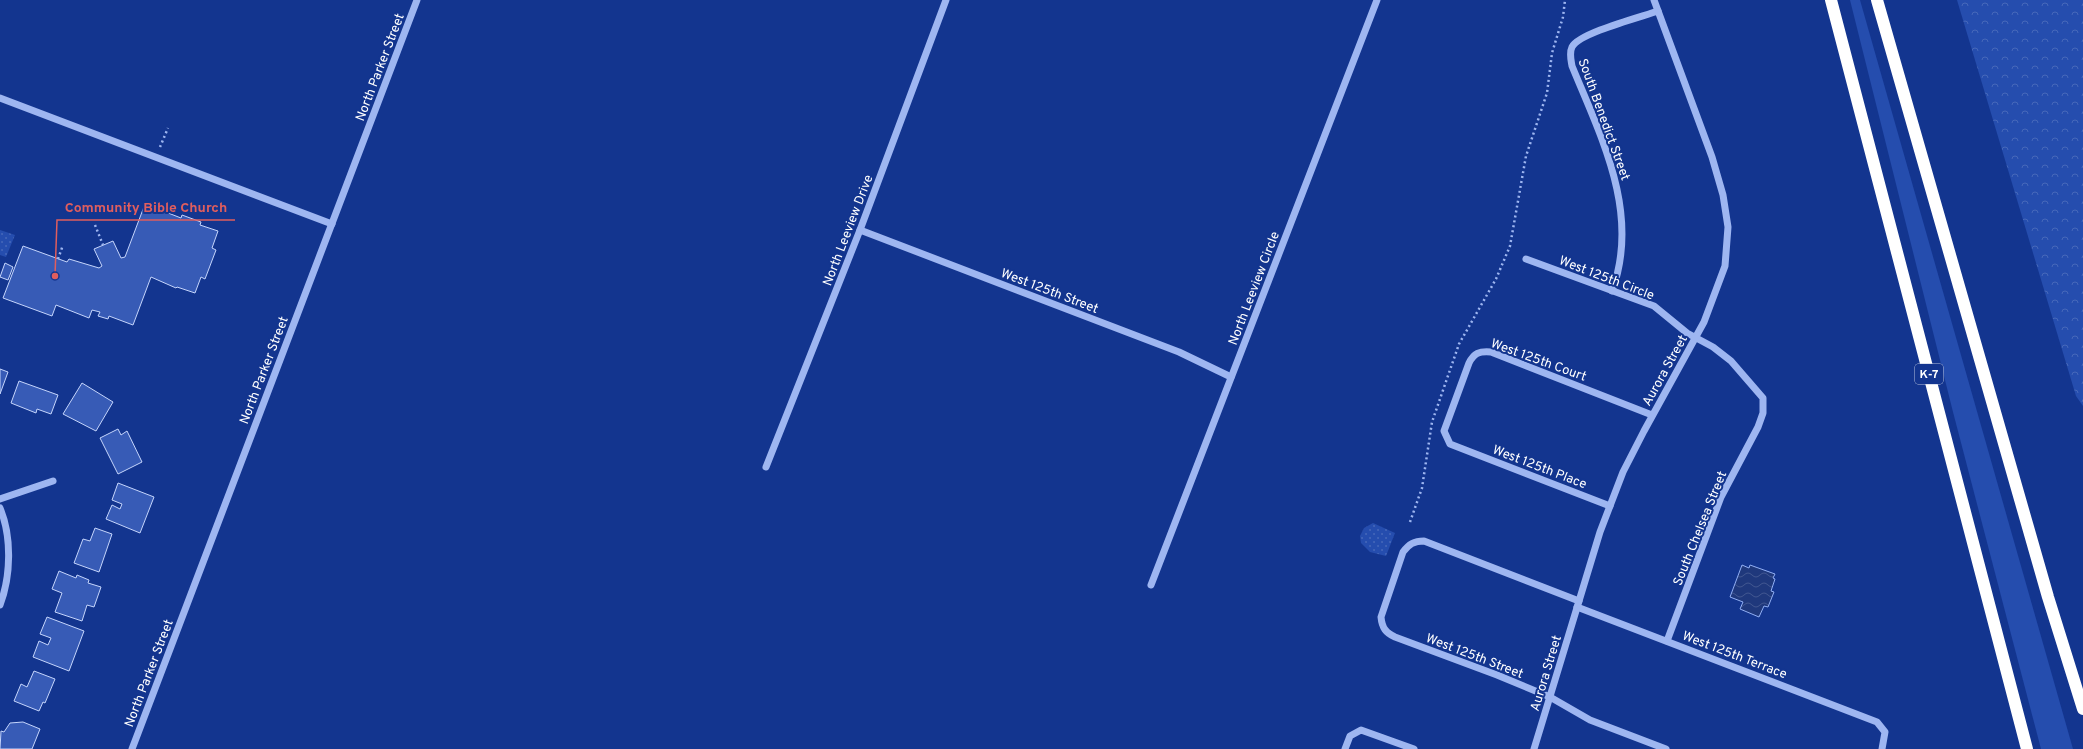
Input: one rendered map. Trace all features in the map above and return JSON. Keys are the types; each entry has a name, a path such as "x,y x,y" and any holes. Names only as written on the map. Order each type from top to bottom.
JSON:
{"highway":[{"name":"K-7","path":"1831,0 2027,749"},
{"path":"1877,0 2048,597 2083,709"}],"street":[{"name":"North Parker Street","path":"132,749 417,0"},
{"name":"North Leeview Drive","path":"766,467 790,413 946,0"},
{"name":"North Leeview Circle","path":"1152,585 1377,0"},
{"name":"Aurora Street","path":"1534,749 1600,532 1623,472 1711,306 1725,266 1728,227 1723,195 1712,156 1654,0"},
{"name":"South Benedict Street","path":"1612,291 1620,270 1622,256 1622,229 1618,188 1612,166 1572,66 1570,54 1572,47 1584,37 1658,11"},
{"path":"0,98 332,224"},
{"name":"West 125th Street","path":"860,230 1178,352 1209,365 1231,377"},
{"name":"West 125th Circle","path":"1526,259 1654,306 1695,338"},
{"name":"South Chelsea Street","path":"1667,642 1721,497 1758,427 1763,413 1763,398 1731,361 1713,347 1695,338"},
{"name":"West 125th Court","path":"1461,449 1450,444 1444,431 1469,364 1473,356 1482,351 1490,352 1652,415"},
{"name":"West 125th Place","path":"1461,449 1610,506"},
{"path":"0,499 53,481"},
{"path":"0,508 4,519 9,565 0,605"},
{"name":"West 125th Terrace","path":"1412,543 1424,541 1667,642 1877,722 1885,732 1882,749"},
{"name":"West 125th Street","path":"1412,543 1403,552 1381,617 1384,628 1388,634 1550,697 1590,720 1666,749"},
{"path":"1345,749 1350,736 1361,730 1414,749"}],"path":[{"path":"1410,522 1422,488 1432,422 1460,344 1502,267 1510,246 1526,156 1547,93 1552,53 1563,17 1565,0"},
{"path":"159,149 168,128"},
{"path":"95,225 103,245"},
{"path":"58,259 63,245"}],"green space":[{"path":"1850,0 1860,0 2073,749 2041,749 1953,412"},
{"path":"1957,0 2083,0 2083,406 2076,396"},
{"path":"0,230 15,235 6,257 0,255"},
{"path":"1373,523 1395,533 1386,556 1370,552 1361,543 1360,536 1364,528"}],"water":[{"path":"1742,565 1749,568 1750,565 1775,574 1771,591 1774,592 1768,607 1764,606 1759,617 1740,609 1743,602 1730,597"}],"building":[{"path":"145,204 181,218 182,215 201,222 200,225 218,231 212,248 216,250 205,279 201,277 195,293 177,287 176,288 151,277 133,325 109,316 108,319 98,316 100,312 92,310 89,318 56,305 52,316 3,298 23,246 67,262 69,259 99,268 102,266 94,249 113,241 121,258 125,257"},
{"path":"5,263 13,267 8,280 0,277"},
{"path":"0,369 8,372 0,394"},
{"path":"19,381 58,395 51,414 37,409 36,413 11,403"},
{"path":"82,383 113,402 96,431 63,414"},
{"path":"118,429 121,435 127,431 142,462 118,474 100,438"},
{"path":"118,483 154,497 140,533 106,519 112,505 120,509 122,504 112,500"},
{"path":"95,528 112,534 99,572 74,563 83,539 90,541"},
{"path":"59,571 76,578 77,575 89,580 88,583 101,587 94,607 87,605 82,621 55,612 62,593 52,589"},
{"path":"47,617 84,631 69,671 33,657 39,641 48,645 51,638 40,634"},
{"path":"34,671 55,679 45,703 43,702 39,711 14,701 21,684 27,687"},
{"path":"23,722 40,729 32,749 0,749 1,731 4,732 10,723"}],"place":[{"name":"Community Bible Church","path":"55,276"}]}
